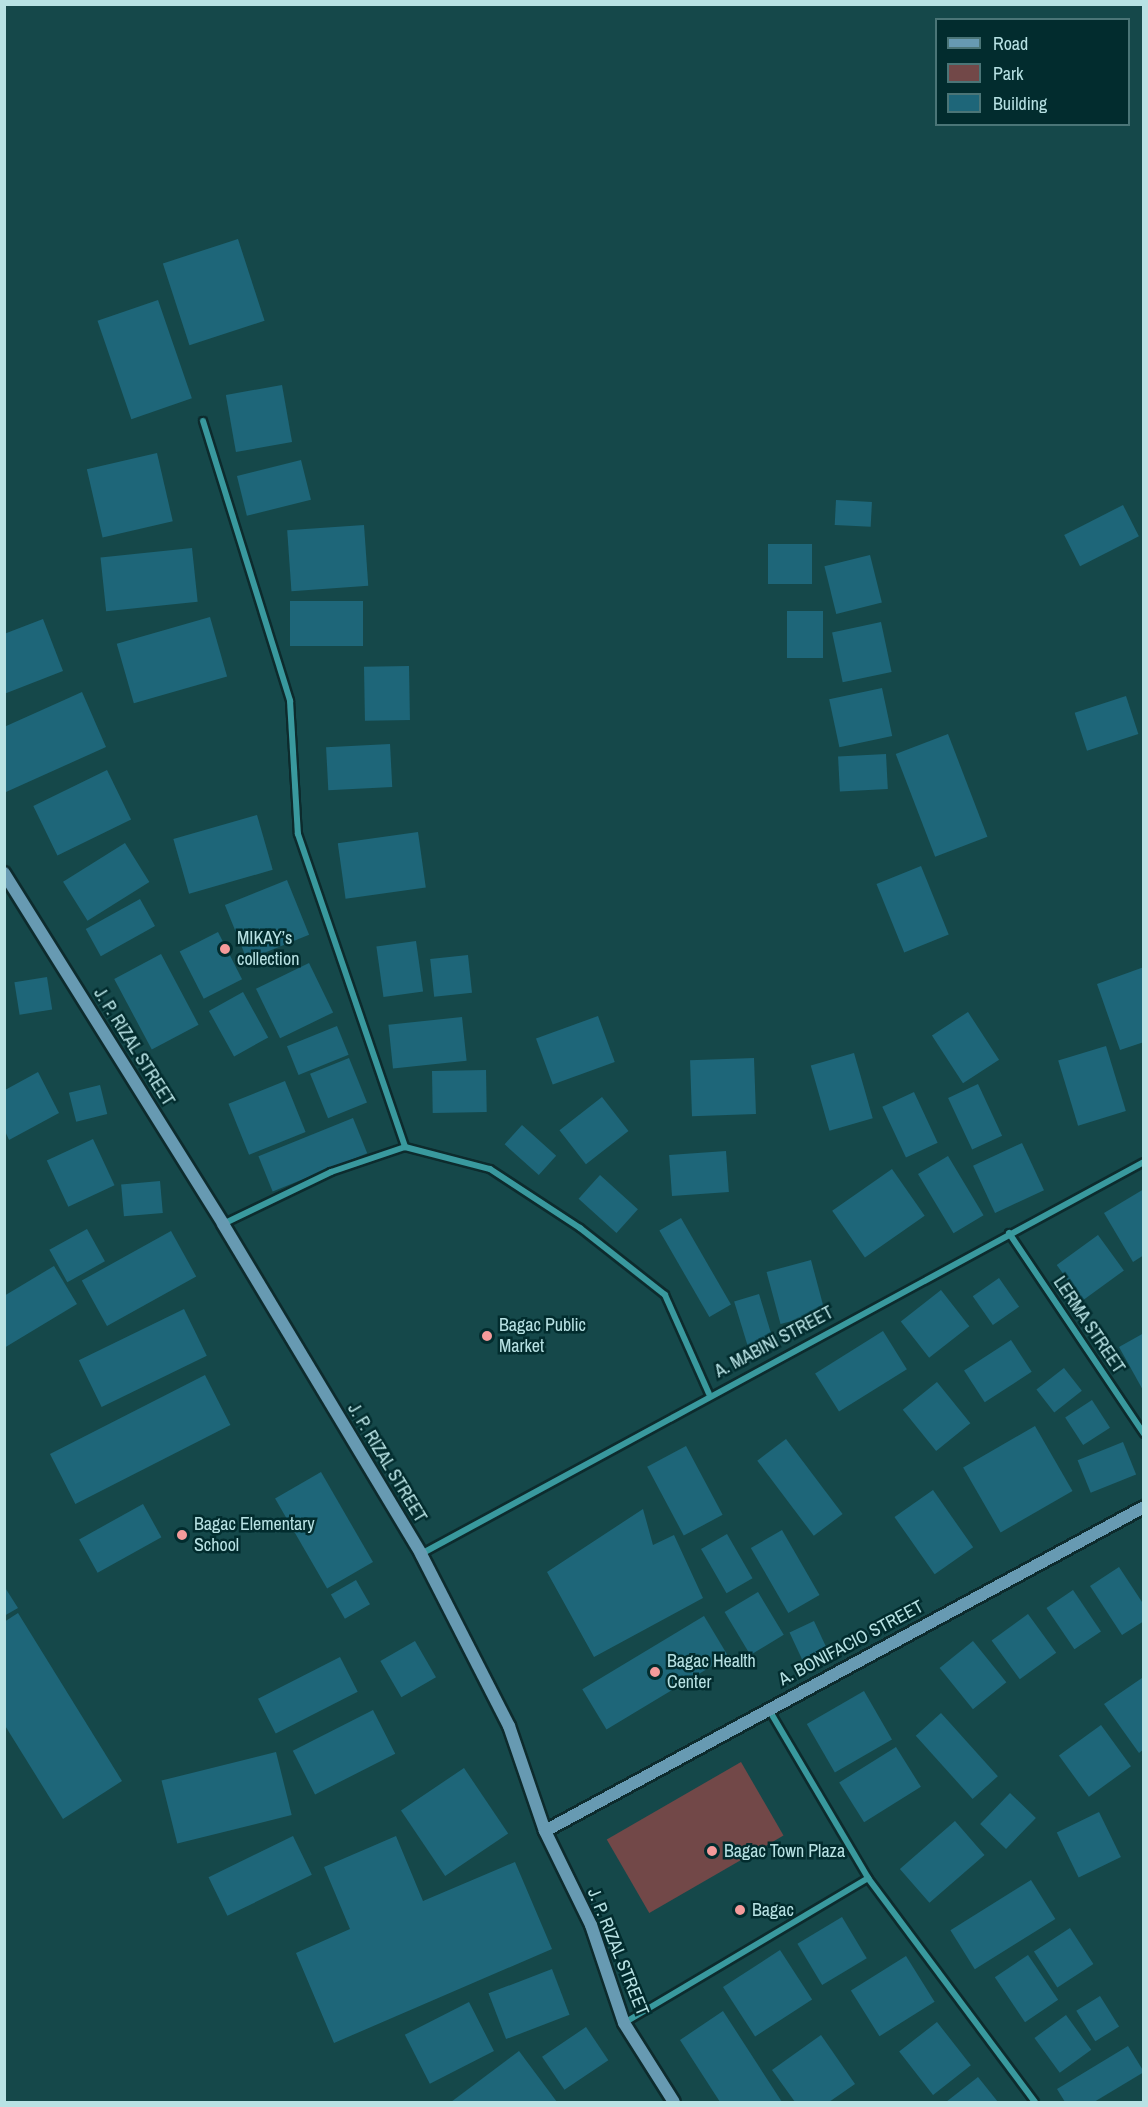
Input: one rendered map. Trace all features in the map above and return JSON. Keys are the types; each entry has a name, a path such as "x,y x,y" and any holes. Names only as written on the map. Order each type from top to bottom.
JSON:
{"street":[{"path":"203,421 290,701 298,834 405,1147"},
{"name":"J. P. RIZAL STREET","path":"4,873 223,1224 421,1554 508,1726 545,1830 591,1925 624,2023 674,2103"},
{"path":"223,1224 332,1172 405,1147 490,1169 580,1228 665,1295 709,1394"},
{"name":"A. MABINI STREET","path":"421,1554 709,1394 1143,1161"},
{"name":"LERMA STREET","path":"1009,1233 1143,1434"},
{"name":"A. BONIFACIO STREET","path":"545,1830 767,1707 1143,1507"},
{"path":"767,1707 868,1878 1035,2103"},
{"path":"624,2023 868,1878"}],"green space":[{"path":"741,1762 784,1836 649,1913 607,1840"}],"building":[{"path":"238,239 265,321 189,345 163,263"},
{"path":"158,300 192,398 131,419 97,321"},
{"path":"282,385 292,442 236,452 226,395"},
{"path":"157,453 173,521 103,537 87,469"},
{"path":"301,460 311,500 247,516 237,476"},
{"path":"836,500 872,502 871,527 835,525"},
{"path":"1123,505 1139,536 1080,566 1064,535"},
{"path":"364,525 368,586 291,591 287,530"},
{"path":"768,544 812,544 812,584 768,584"},
{"path":"192,548 198,602 106,611 101,558"},
{"path":"870,555 882,603 836,614 824,566"},
{"path":"290,601 363,601 363,646 290,646"},
{"path":"787,611 823,611 823,658 787,658"},
{"path":"210,617 227,677 134,703 117,644"},
{"path":"43,619 63,671 4,694 4,634"},
{"path":"881,622 892,672 843,682 832,632"},
{"path":"409,666 410,720 365,721 364,667"},
{"path":"882,688 892,736 839,747 829,699"},
{"path":"82,692 106,747 6,792 4,727"},
{"path":"1126,696 1138,734 1087,751 1075,713"},
{"path":"948,734 987,837 935,857 896,754"},
{"path":"390,744 392,787 328,790 326,747"},
{"path":"886,754 888,789 840,791 838,757"},
{"path":"107,770 131,819 57,855 33,806"},
{"path":"257,815 273,870 189,894 173,839"},
{"path":"418,832 426,887 346,899 338,843"},
{"path":"125,843 149,882 87,921 63,882"},
{"path":"921,866 949,935 904,953 876,884"},
{"path":"287,880 309,935 247,960 225,905"},
{"path":"140,899 155,926 101,956 86,929"},
{"path":"218,932 242,979 204,999 180,952"},
{"path":"416,941 423,992 383,997 376,947"},
{"path":"161,954 199,1025 152,1050 114,979"},
{"path":"468,955 472,993 434,997 430,959"},
{"path":"309,963 333,1012 280,1038 256,989"},
{"path":"1144,967 1144,1042 1120,1050 1097,984"},
{"path":"47,977 52,1010 20,1015 14,982"},
{"path":"243,992 268,1037 234,1056 209,1011"},
{"path":"968,1012 999,1060 963,1083 932,1035"},
{"path":"598,1016 615,1062 553,1085 536,1039"},
{"path":"462,1017 467,1061 393,1068 388,1025"},
{"path":"337,1026 349,1055 299,1075 287,1046"},
{"path":"1106,1046 1126,1111 1078,1126 1058,1061"},
{"path":"854,1053 873,1118 829,1131 811,1065"},
{"path":"349,1058 367,1103 328,1118 310,1074"},
{"path":"754,1058 756,1114 692,1116 690,1060"},
{"path":"486,1070 487,1112 433,1113 432,1071"},
{"path":"38,1072 59,1113 9,1140 5,1131 5,1090"},
{"path":"285,1081 306,1132 249,1155 228,1104"},
{"path":"978,1084 1002,1136 972,1150 948,1098"},
{"path":"100,1085 107,1114 76,1122 69,1093"},
{"path":"914,1092 938,1143 906,1158 882,1107"},
{"path":"602,1097 628,1131 586,1164 559,1130"},
{"path":"353,1118 367,1153 273,1191 258,1156"},
{"path":"522,1125 556,1156 539,1175 505,1144"},
{"path":"93,1139 115,1185 68,1207 47,1161"},
{"path":"1022,1143 1044,1190 995,1213 973,1166"},
{"path":"726,1151 729,1192 672,1196 669,1155"},
{"path":"948,1156 984,1215 954,1233 918,1174"},
{"path":"892,1169 925,1216 865,1258 832,1211"},
{"path":"600,1175 638,1209 616,1233 579,1199"},
{"path":"160,1181 163,1213 124,1216 121,1184"},
{"path":"1144,1189 1144,1255 1133,1262 1104,1213"},
{"path":"681,1218 731,1305 709,1317 659,1230"},
{"path":"87,1229 105,1261 67,1282 49,1250"},
{"path":"171,1231 196,1276 107,1326 82,1280"},
{"path":"1098,1235 1124,1271 1083,1301 1057,1265"},
{"path":"811,1260 825,1312 781,1324 767,1272"},
{"path":"54,1266 77,1304 4,1348 4,1296"},
{"path":"999,1278 1019,1307 993,1325 973,1296"},
{"path":"941,1290 969,1326 929,1358 901,1321"},
{"path":"759,1294 774,1344 749,1351 734,1302"},
{"path":"184,1309 207,1356 102,1407 79,1360"},
{"path":"883,1331 907,1369 839,1412 815,1373"},
{"path":"1144,1333 1144,1392 1119,1347"},
{"path":"1011,1340 1032,1372 985,1402 964,1370"},
{"path":"1064,1368 1082,1391 1054,1412 1036,1390"},
{"path":"205,1375 230,1425 75,1504 50,1454"},
{"path":"937,1382 970,1423 936,1451 903,1410"},
{"path":"1092,1400 1110,1428 1083,1445 1065,1417"},
{"path":"1035,1426 1072,1491 1001,1532 963,1468"},
{"path":"786,1439 843,1514 814,1536 757,1461"},
{"path":"1123,1442 1136,1474 1091,1493 1078,1460"},
{"path":"686,1446 723,1515 684,1536 647,1467"},
{"path":"321,1472 373,1562 327,1589 275,1498"},
{"path":"933,1490 973,1547 935,1574 894,1517"},
{"path":"143,1504 161,1537 98,1573 79,1539"},
{"path":"643,1509 653,1545 674,1535 703,1598 594,1657 547,1572"},
{"path":"782,1530 820,1595 788,1613 751,1548"},
{"path":"727,1534 753,1578 727,1593 701,1549"},
{"path":"1119,1567 1144,1605 1144,1621 1122,1635 1090,1586"},
{"path":"356,1580 370,1604 345,1619 331,1594"},
{"path":"4,1586 18,1608 4,1616"},
{"path":"1073,1590 1101,1631 1074,1649 1046,1608"},
{"path":"758,1592 784,1635 750,1655 725,1612"},
{"path":"18,1613 122,1781 63,1819 4,1724 4,1622"},
{"path":"1028,1614 1056,1653 1020,1679 992,1640"},
{"name":"Bagac Health Center","path":"704,1616 728,1656 606,1729 582,1689"},
{"path":"814,1621 832,1659 807,1670 790,1632"},
{"path":"415,1641 436,1677 401,1697 380,1661"},
{"path":"973,1641 1006,1682 973,1709 940,1668"},
{"path":"340,1657 358,1692 276,1734 258,1699"},
{"path":"1142,1678 1144,1749 1139,1753 1104,1704"},
{"path":"864,1691 892,1739 835,1772 807,1724"},
{"path":"373,1710 395,1754 315,1795 293,1751"},
{"path":"941,1713 998,1776 973,1799 916,1736"},
{"path":"1101,1725 1131,1766 1089,1797 1059,1756"},
{"path":"896,1747 921,1787 864,1822 839,1783"},
{"path":"276,1752 292,1815 177,1844 162,1781"},
{"path":"464,1768 508,1833 445,1876 401,1810"},
{"path":"1010,1793 1036,1818 1006,1849 980,1824"},
{"path":"1099,1812 1121,1857 1079,1878 1057,1833"},
{"path":"955,1821 985,1855 929,1903 900,1869"},
{"path":"293,1836 312,1875 227,1916 209,1877"},
{"path":"396,1836 423,1901 515,1862 552,1949 334,2043 296,1953 350,1929 324,1867"},
{"path":"1031,1880 1055,1919 975,1969 950,1930"},
{"path":"842,1917 867,1958 822,1985 797,1944"},
{"path":"1070,1928 1093,1964 1057,1987 1034,1951"},
{"path":"780,1950 812,1999 755,2037 723,1987"},
{"path":"1028,1955 1058,2000 1025,2022 995,1977"},
{"path":"906,1956 935,2002 879,2036 851,1990"},
{"path":"552,1969 570,2015 506,2039 489,1993"},
{"path":"1100,1996 1119,2027 1095,2041 1076,2011"},
{"path":"469,2002 494,2051 430,2084 405,2035"},
{"path":"723,2011 782,2102 720,2102 680,2040"},
{"path":"1066,2015 1091,2050 1060,2073 1034,2038"},
{"path":"937,2022 971,2065 933,2095 899,2052"},
{"path":"586,2027 608,2060 564,2090 542,2057"},
{"path":"821,2035 855,2084 829,2102 795,2102 772,2070"},
{"path":"1128,2046 1144,2072 1094,2102 1065,2102 1057,2089"},
{"path":"519,2051 557,2102 451,2102"},
{"path":"978,2077 998,2102 946,2102"}],"place":[{"name":"MIKAY’s collection","path":"225,949"},
{"name":"Bagac Public Market","path":"487,1336"},
{"name":"Bagac Elementary School","path":"182,1535"},
{"name":"Bagac Health Center","path":"655,1672"},
{"name":"Bagac Town Plaza","path":"712,1851"},
{"name":"Bagac","path":"740,1910"}]}
